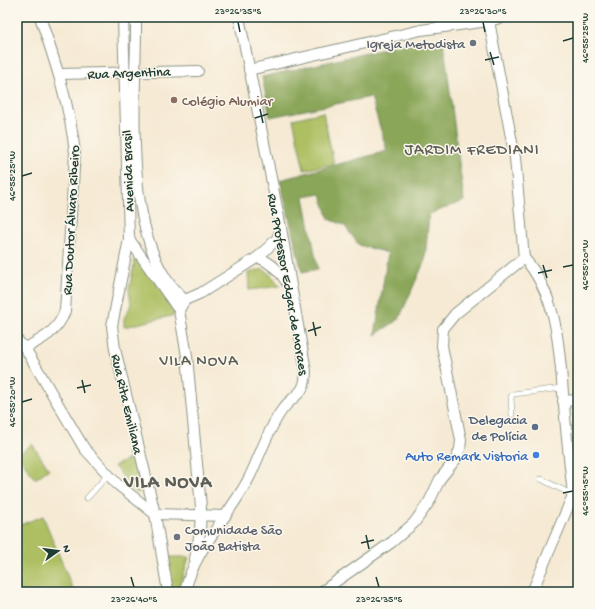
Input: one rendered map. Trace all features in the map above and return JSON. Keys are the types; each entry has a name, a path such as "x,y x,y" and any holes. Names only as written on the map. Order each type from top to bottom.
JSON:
{"street":[{"name":"Rua Doutor Álvaro Ribeiro","path":"25,348 52,333 62,320 65,311 75,153 71,123 59,74 40,17"},
{"name":"Avenida Brasil","path":"123,17 125,73 131,150 140,206 150,246 169,286 185,300"},
{"name":"Avenida Brasil","path":"129,239 131,150 136,72 136,17"},
{"name":"Rua Professor Edgar de Moraes","path":"185,592 194,564 249,478 258,455 282,410 299,394 305,382 306,371 281,228 239,17"},
{"path":"249,70 421,30 504,17"},
{"path":"488,19 515,158 524,258 535,270 556,322 573,495 578,507"},
{"name":"Rua Argentina","path":"59,74 198,71"},
{"path":"178,310 185,300 200,293 258,257 277,239 281,228"},
{"path":"129,239 178,310 187,356 202,515 194,564"},
{"name":"Rua Rita Emiliana","path":"129,239 112,326 115,350 154,514 168,592"},
{"path":"258,257 269,262 282,273 292,292"},
{"path":"321,592 392,542 414,523 429,502 440,479 456,459 460,449 461,440 442,346 443,329 455,314 524,258"},
{"path":"17,340 25,348 84,448 108,475 154,514 225,516"},
{"path":"563,401 578,400"},
{"path":"532,592 573,495"}],"lane":[{"path":"17,18 22,17"},
{"path":"512,415 511,397 513,394 562,388"},
{"path":"87,498 108,475"},
{"path":"541,479 573,495"}],"green space":[{"path":"428,39 444,45 464,201 429,214 425,260 399,319 375,335 388,253 359,245 344,225 329,219 321,194 304,197 318,269 302,272 280,180 387,151 371,97 270,117 262,77"},
{"path":"323,112 334,164 304,170 293,119"},
{"path":"138,258 154,279 175,315 124,327 124,318 131,305 129,290 135,260"},
{"path":"263,269 272,276 280,286 249,290 248,273"},
{"path":"32,444 49,469 35,479 18,455"},
{"path":"133,457 142,488 139,493 135,492 114,466"},
{"path":"43,516 74,592 17,592 17,526"},
{"path":"166,557 189,557 178,592 173,592"}],"place":[{"name":"Igreja Metodista","path":"473,43"},
{"name":"Colégio Alumiar","path":"174,100"},
{"name":"Delegacia de Polícia","path":"535,427"},
{"name":"Auto Remark Vistoria","path":"536,455"},
{"name":"Comunidade São João Batista","path":"177,537"}],"district":[{"name":"JARDIM FREDIANI","path":"472,148"},
{"name":"VILA NOVA","path":"199,359"},
{"name":"VILA NOVA","path":"168,481"}]}
